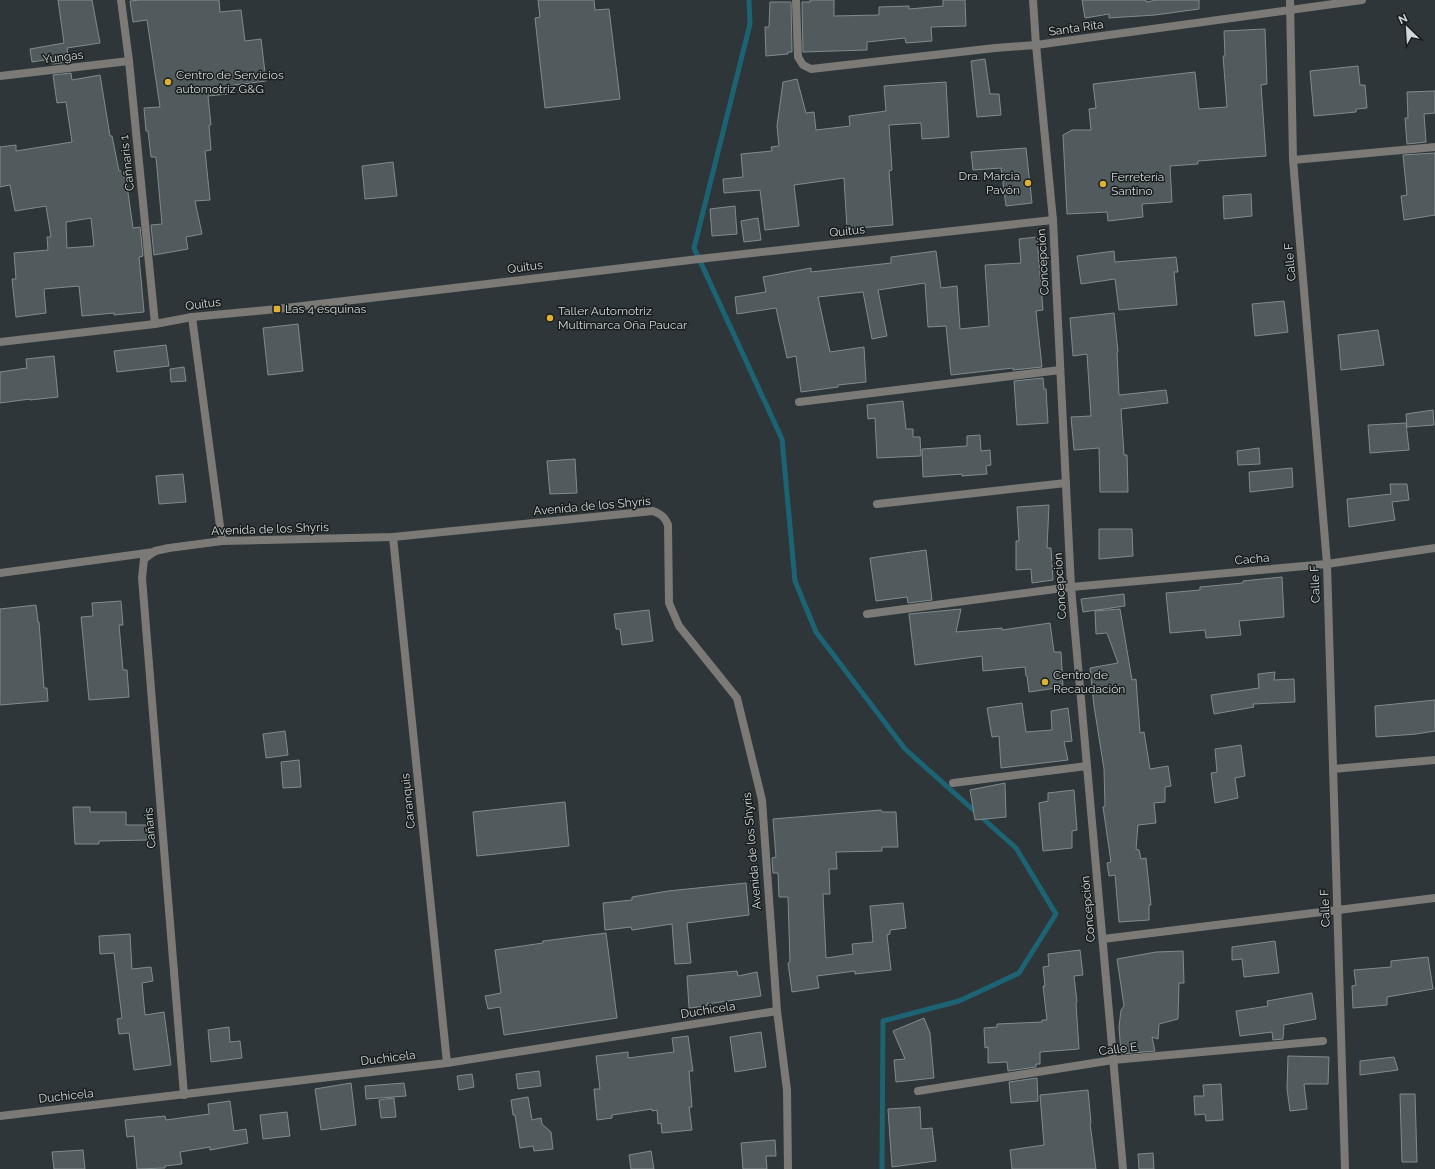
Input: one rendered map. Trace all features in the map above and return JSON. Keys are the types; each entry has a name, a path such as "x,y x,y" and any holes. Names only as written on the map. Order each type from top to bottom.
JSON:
{"street":[{"name":"Cañnaris 1","path":"121,0 129,61 155,324"},
{"name":"Santa Rita","path":"796,0 798,57 803,65 811,69 995,48 1036,45 1362,0"},
{"name":"Concepción","path":"1033,0 1053,220 1071,587 1123,1169"},
{"name":"Calle F","path":"1290,0 1293,160 1327,564 1345,1169"},
{"name":"Yungas","path":"0,76 129,61"},
{"path":"1293,160 1435,147"},
{"name":"Quitus","path":"0,342 155,324 192,317 277,309 699,258 1053,220"},
{"path":"192,317 222,541"},
{"path":"799,402 1060,370"},
{"path":"877,504 1066,483"},
{"name":"Avenida de los Shyris","path":"0,574 222,541 392,537 653,511 660,513 665,518 669,533 669,603 679,626 737,698 762,800 776,1011 787,1090 788,1169"},
{"name":"Caranquis","path":"392,537 447,1063"},
{"name":"Cacha","path":"867,614 1071,587 1327,564 1435,548"},
{"name":"Avenida de los Shyris","path":"144,559 155,552"},
{"name":"Cañaris","path":"144,559 142,578 184,1095"},
{"path":"1333,769 1435,760"},
{"path":"953,783 1087,766"},
{"path":"1103,939 1435,898"},
{"name":"Duchicela","path":"0,1116 447,1063 776,1011"},
{"name":"Calle E","path":"918,1091 1114,1060 1323,1041"}],"building":[{"path":"58,0 92,0 100,43 67,48 69,62 52,64 51,59 32,62 30,49 64,43"},
{"path":"219,0 220,12 241,10 245,41 261,39 266,81 227,86 228,94 208,96 211,125 209,125 211,150 205,151 210,200 195,201 202,234 186,237 188,249 154,255 151,225 162,224 156,157 151,157 148,131 146,131 144,108 160,107 147,20 133,22 130,1"},
{"path":"538,0 594,0 595,10 609,9 620,99 545,108 535,18 540,17"},
{"path":"810,0 834,0 834,16 879,15 879,7 909,6 909,9 943,6 943,0 965,0 966,26 931,27 932,41 906,43 905,38 867,42 867,50 803,52 802,2 810,2"},
{"path":"1082,0 1146,0 1146,2 1157,0 1199,0 1199,9 1155,15 1109,18 1109,14 1085,18"},
{"path":"770,2 791,2 792,52 788,52 788,54 766,56 765,27 769,27"},
{"path":"1265,29 1267,84 1261,85 1266,156 1198,161 1198,164 1170,166 1172,202 1142,204 1143,217 1108,221 1107,212 1067,214 1063,135 1072,130 1091,130 1089,109 1096,108 1093,84 1195,72 1199,109 1227,107 1223,56 1225,56 1224,31"},
{"path":"985,59 990,94 999,94 1001,115 977,117 971,61"},
{"path":"1358,66 1360,85 1365,85 1367,108 1356,109 1356,112 1314,116 1310,71"},
{"path":"71,73 72,80 100,75 110,136 112,136 119,171 125,171 133,228 140,227 143,256 139,257 144,312 82,316 79,286 44,289 46,313 16,317 12,279 16,279 14,253 48,250 47,237 51,237 46,206 15,211 10,185 0,187 0,147 16,145 16,151 72,142 66,102 57,103 53,75","holes":["91,218 94,246 67,248 66,222"]},
{"path":"797,79 806,113 814,112 816,130 850,126 849,116 886,111 884,86 946,82 949,137 922,139 921,123 889,125 892,170 889,171 893,225 847,229 844,178 794,185 799,226 765,230 760,190 724,193 723,179 743,177 741,154 772,151 771,147 779,146 777,126 783,82"},
{"path":"1435,91 1435,113 1424,114 1426,142 1407,144 1405,118 1408,118 1407,92"},
{"path":"1026,148 1032,203 1006,206 1001,168 973,170 971,152"},
{"path":"1435,153 1435,215 1404,220 1401,196 1407,195 1403,155"},
{"path":"393,162 397,196 365,199 362,166"},
{"path":"1251,194 1252,216 1224,219 1223,196"},
{"path":"735,206 737,234 712,236 710,209"},
{"path":"758,218 761,240 744,242 741,221"},
{"path":"1037,237 1043,310 1036,311 1042,367 1013,370 1013,368 951,375 946,326 928,327 925,283 878,290 887,336 872,339 863,292 818,297 830,352 864,347 866,382 838,385 838,387 801,392 796,356 787,358 776,308 737,314 735,297 766,292 763,277 811,268 811,272 891,263 891,257 936,251 941,288 957,286 960,329 989,326 985,265 1021,263 1019,239"},
{"path":"1114,251 1115,262 1176,257 1178,272 1174,272 1177,305 1119,310 1115,279 1081,284 1077,256"},
{"path":"1284,301 1288,332 1255,336 1252,304"},
{"path":"1114,313 1118,352 1119,395 1166,390 1168,403 1121,409 1124,455 1127,455 1128,492 1100,492 1099,448 1074,450 1071,417 1091,416 1087,354 1073,356 1070,318"},
{"path":"298,324 303,371 268,375 263,328"},
{"path":"1378,330 1384,365 1341,370 1338,335"},
{"path":"166,345 169,366 117,372 114,351"},
{"path":"54,356 58,397 0,403 0,372 27,368 26,359"},
{"path":"184,367 186,381 171,382 170,369"},
{"path":"1043,378 1044,389 1046,389 1048,423 1017,425 1014,381"},
{"path":"903,401 906,429 913,429 913,437 920,437 921,456 877,458 875,418 868,419 867,405"},
{"path":"1433,410 1434,425 1407,427 1406,414"},
{"path":"1406,423 1409,450 1370,453 1368,425"},
{"path":"980,435 981,451 990,450 991,465 986,466 987,474 923,477 922,449 967,446 967,436"},
{"path":"1259,448 1260,464 1238,465 1237,451"},
{"path":"575,459 577,493 550,494 547,461"},
{"path":"1292,468 1293,487 1250,492 1249,472"},
{"path":"183,474 186,502 159,504 156,476"},
{"path":"1390,484 1407,484 1409,500 1392,502 1395,520 1349,527 1347,499 1391,494"},
{"path":"1049,505 1047,548 1051,548 1053,580 1032,583 1031,569 1016,570 1016,541 1019,541 1017,507"},
{"path":"1099,529 1132,529 1133,556 1099,559"},
{"path":"926,550 932,600 908,603 907,597 876,601 870,558"},
{"path":"1282,577 1284,617 1239,621 1241,635 1206,638 1205,630 1170,633 1166,593 1200,590 1200,587 1243,583 1243,581"},
{"path":"1124,594 1125,606 1083,612 1081,599"},
{"path":"121,601 123,625 119,625 123,670 127,670 129,697 89,700 81,617 93,616 92,603"},
{"path":"36,605 39,622 44,688 47,688 48,701 0,705 0,609"},
{"path":"961,609 956,632 1002,628 1002,630 1050,623 1054,652 1061,652 1063,687 1029,692 1025,667 983,671 982,656 915,665 909,614"},
{"path":"1120,609 1132,680 1136,679 1140,733 1144,732 1150,769 1168,766 1171,786 1165,787 1165,802 1154,803 1156,823 1138,825 1136,849 1139,850 1141,859 1146,858 1151,905 1149,905 1149,920 1119,922 1115,875 1109,876 1107,863 1111,862 1103,807 1105,806 1104,769 1094,706 1090,668 1118,663 1107,633 1096,634 1095,611"},
{"path":"649,610 653,641 622,645 620,629 616,629 614,614"},
{"path":"1275,672 1274,680 1294,679 1295,702 1253,704 1254,707 1214,714 1211,695 1259,688 1258,674"},
{"path":"1435,700 1435,731 1376,737 1375,706"},
{"path":"1022,703 1026,732 1052,730 1051,711 1068,708 1072,741 1064,742 1068,760 1001,768 999,736 992,737 987,708"},
{"path":"285,731 288,755 266,758 263,734"},
{"path":"1241,745 1245,776 1235,778 1238,798 1215,803 1211,773 1217,772 1215,749"},
{"path":"299,760 301,787 283,788 281,762"},
{"path":"1005,783 1006,817 975,820 970,790"},
{"path":"1074,790 1077,830 1072,831 1072,848 1043,851 1039,803 1048,801 1048,793"},
{"path":"565,802 569,846 477,856 473,812"},
{"path":"73,807 90,807 90,812 126,812 126,825 149,825 151,840 99,841 99,844 75,844"},
{"path":"881,810 882,812 896,812 898,847 882,847 882,851 836,852 837,869 829,869 830,894 823,894 826,958 853,954 852,944 873,942 870,906 903,903 906,928 890,930 890,934 887,935 891,970 855,974 855,971 817,976 819,988 792,992 788,963 790,962 788,897 779,897 778,873 773,873 772,858 776,857 773,819"},
{"path":"746,883 749,915 687,923 691,963 675,964 672,924 632,930 631,927 605,930 603,903 632,900 632,897 668,891"},
{"path":"606,933 617,1018 504,1035 500,1007 488,1009 485,996 501,993 495,950 543,943 543,941"},
{"path":"130,934 132,969 151,967 153,981 142,983 145,1015 164,1012 171,1065 134,1070 129,1033 119,1034 117,1019 122,1018 114,953 100,954 99,936"},
{"path":"1275,941 1279,973 1244,977 1242,959 1232,960 1232,947"},
{"path":"1080,950 1083,975 1074,976 1077,1002 1079,1049 1040,1052 1040,1064 1036,1064 1036,1067 1008,1071 1007,1062 988,1063 988,1047 985,1048 984,1028 997,1027 997,1024 1042,1022 1042,1020 1047,1020 1043,986 1045,986 1043,967 1049,966 1048,954"},
{"path":"1183,951 1184,983 1179,983 1178,1019 1159,1024 1158,1039 1152,1037 1155,1051 1121,1054 1119,1027 1121,1010 1124,1006 1117,959 1156,952"},
{"path":"1428,957 1433,989 1387,997 1387,1005 1353,1008 1352,986 1356,985 1354,970 1391,967 1391,961"},
{"path":"737,971 738,976 757,972 761,996 689,1008 687,976"},
{"path":"1312,993 1316,1019 1284,1025 1283,1039 1273,1040 1272,1032 1240,1036 1236,1011 1268,1006 1267,1001"},
{"path":"924,1018 930,1033 934,1078 896,1082 894,1060 905,1059 893,1031"},
{"path":"229,1027 230,1042 240,1041 242,1058 211,1062 208,1030"},
{"path":"761,1032 766,1067 735,1072 730,1037"},
{"path":"688,1036 693,1071 689,1071 692,1107 689,1107 692,1130 662,1133 661,1123 658,1124 657,1110 652,1111 652,1109 612,1115 612,1118 597,1120 594,1089 600,1089 596,1056 628,1052 628,1058 674,1052 672,1038"},
{"path":"1288,1056 1329,1057 1328,1084 1304,1084 1307,1109 1290,1111 1287,1089"},
{"path":"1394,1057 1398,1070 1360,1075 1360,1061"},
{"path":"539,1071 541,1086 518,1089 516,1074"},
{"path":"472,1074 474,1087 459,1090 457,1076"},
{"path":"1037,1078 1038,1101 1011,1103 1009,1082"},
{"path":"351,1083 356,1125 321,1130 315,1089"},
{"path":"404,1083 406,1096 366,1099 365,1086"},
{"path":"1221,1084 1223,1120 1206,1121 1205,1114 1195,1115 1194,1096 1204,1096 1203,1085"},
{"path":"1088,1090 1090,1123 1096,1169 1012,1169 1010,1150 1044,1145 1040,1095"},
{"path":"1400,1094 1415,1094 1417,1162 1402,1162"},
{"path":"528,1097 532,1120 541,1118 542,1124 551,1132 553,1149 534,1151 533,1146 520,1148 511,1100"},
{"path":"394,1098 396,1117 381,1118 379,1100"},
{"path":"230,1101 234,1131 246,1129 248,1143 210,1150 210,1147 180,1152 182,1164 165,1166 165,1168 137,1169 134,1136 127,1137 125,1120 165,1116 166,1120 209,1114 208,1104"},
{"path":"920,1107 921,1129 932,1128 936,1161 892,1167 888,1109"},
{"path":"287,1112 290,1136 263,1139 260,1115"},
{"path":"775,1140 776,1156 766,1156 767,1169 743,1169 741,1143"},
{"path":"83,1150 85,1169 54,1169 52,1152"},
{"path":"651,1151 654,1169 631,1169 629,1155"},
{"path":"1153,1153 1154,1169 1139,1169 1138,1154"}],"waterway":[{"path":"749,0 750,24 694,248 782,439 795,581 816,632 905,749 1016,848 1056,914 1019,973 959,1001 883,1021 882,1169"}],"place":[{"name":"Centro de Servicios automotriz G&G","path":"168,82"},
{"name":"Dra. Marcia Pavón","path":"1028,183"},
{"name":"Ferretería Santino","path":"1103,184"},
{"name":"Las 4 esquinas","path":"277,309"},
{"name":"Taller Automotriz Multimarca Oña Paucar","path":"550,318"},
{"name":"Centro de Recaudación","path":"1045,682"}]}
